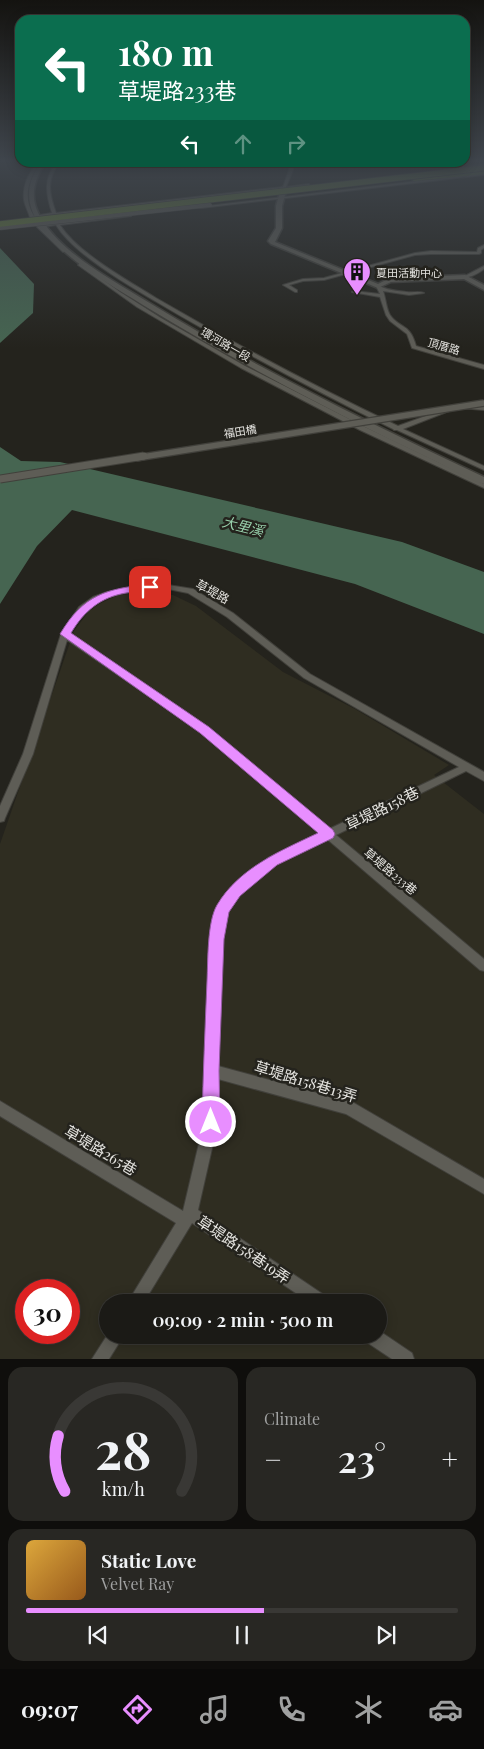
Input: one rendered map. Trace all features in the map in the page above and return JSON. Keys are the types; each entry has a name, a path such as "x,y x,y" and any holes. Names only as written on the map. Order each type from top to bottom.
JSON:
{"main road":[{"path":"0,225 23,222"},
{"path":"0,225 23,222"}],"street":[{"path":"0,225 20,222"},
{"path":"0,225 27,222"},
{"name":"環河路一段","path":"45,222 62,238 107,272 182,321 484,486"},
{"path":"48,225 70,222"},
{"path":"279,222 279,228 272,242 380,287 409,294 422,293"},
{"name":"環河路一段","path":"48,225 95,275 172,325 294,394 484,474"},
{"path":"479,253 480,249 484,246"},
{"path":"295,291 286,285 350,273 360,268 429,251 479,253 484,257"},
{"path":"380,287 390,280 398,279 465,277 480,271 484,267"},
{"path":"465,277 484,288"},
{"name":"頂厝路","path":"380,287 381,296 389,317 412,334 414,347 484,367"},
{"path":"354,292 381,296"},
{"name":"福田橋","path":"0,479 484,403"},
{"path":"388,433 444,411 461,407 484,408"},
{"name":"環河路一段","path":"388,433 484,468"},
{"name":"環河路一段","path":"388,433 484,481"},
{"name":"草堤路","path":"0,818 28,754 65,634 82,609 96,599 107,594 136,588 168,587 190,591 230,615 307,676 465,768 484,777"},
{"name":"草堤路233巷","path":"65,634 204,730 484,966"},
{"name":"草堤路158巷","path":"141,1294 188,1217 211,1122 216,939 222,910 234,892 272,861 465,768"},
{"name":"草堤路158巷13弄","path":"211,1071 349,1108 467,1176"},
{"name":"草堤路265巷","path":"0,1108 188,1217"},
{"path":"467,1176 484,1187"},
{"name":"草堤路158巷19弄","path":"188,1217 309,1294"},
{"path":"100,1359 110,1344"},
{"path":"384,1344 406,1359"}],"shaded area":[{"path":"141,593 173,595 196,606 283,672 355,709 449,765 434,775 484,814 484,1359 0,1359 0,844 74,631 89,611 118,595"}],"water":[{"path":"0,248 34,284 33,313 0,343"},
{"name":"大里溪","path":"0,447 21,461 60,462 402,542 484,572 484,634 355,584 72,510 37,546 0,604"}],"place":[{"name":"夏田活動中心","path":"357,296"}],"route":[{"path":"150,587 123,590 96,599 82,609 65,634 204,730 328,834 272,861 234,892 222,910 216,939 211,1122"}]}
